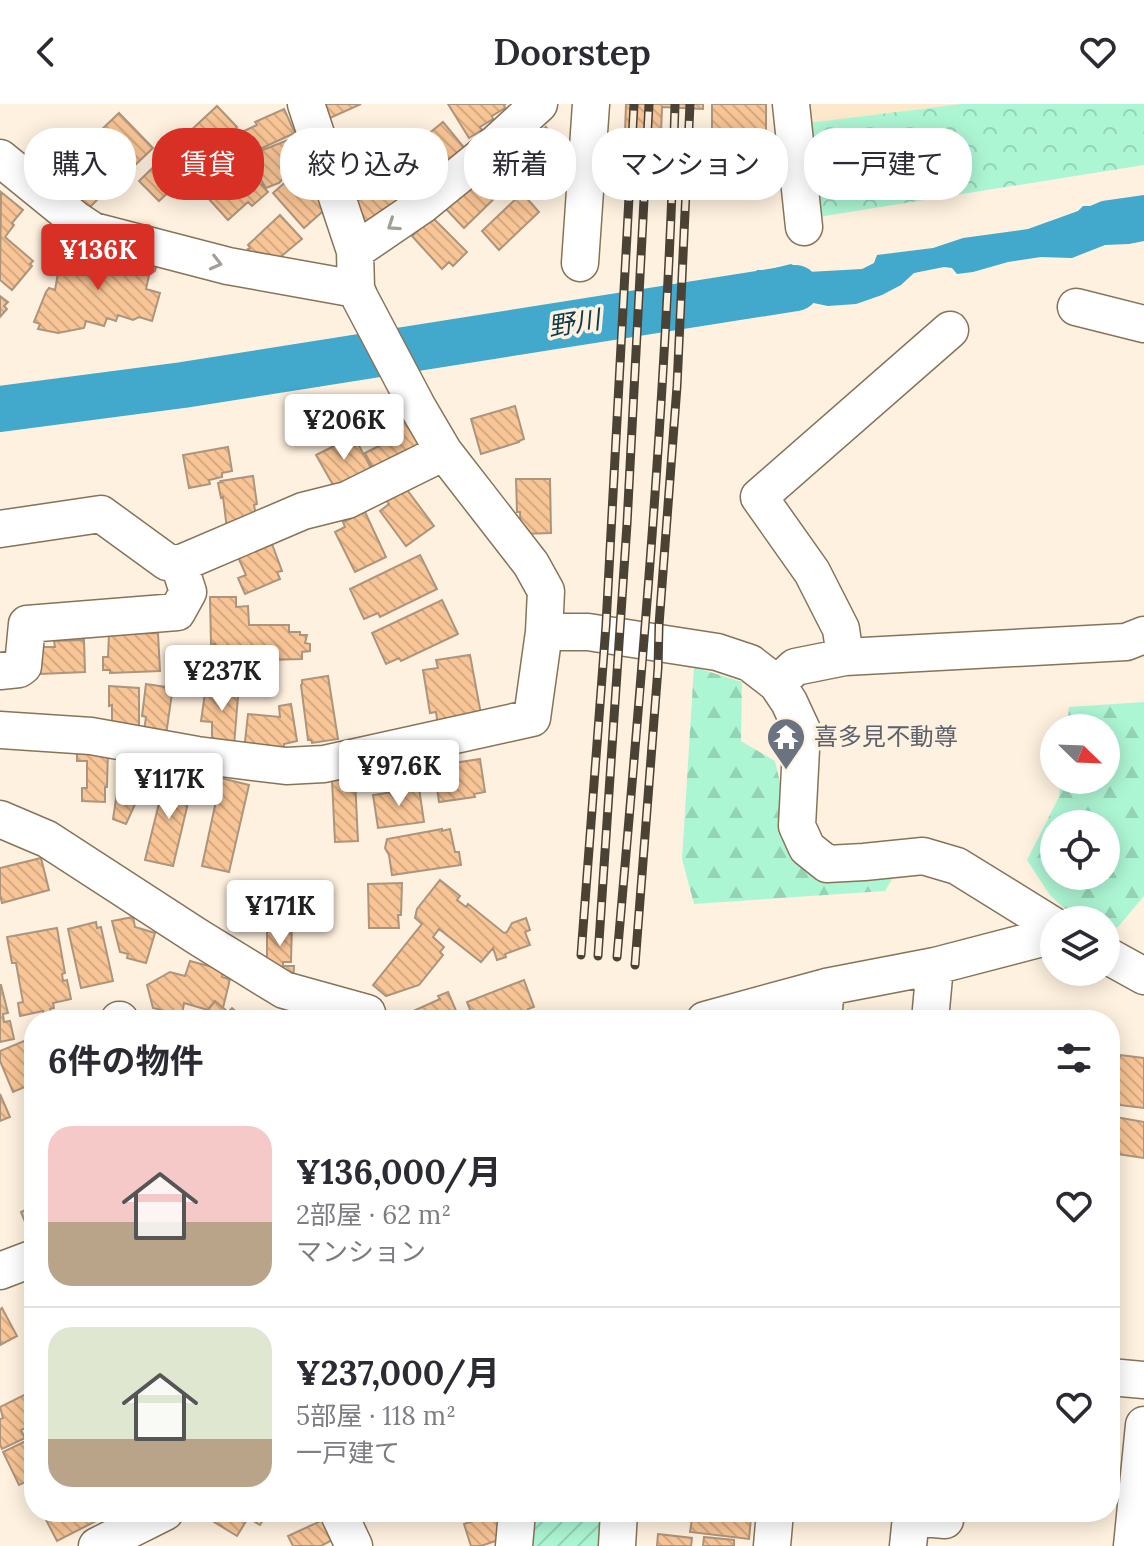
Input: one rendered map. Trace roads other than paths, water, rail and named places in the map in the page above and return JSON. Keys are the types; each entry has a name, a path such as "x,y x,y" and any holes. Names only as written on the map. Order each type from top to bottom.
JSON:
{"street":[{"path":"0,730 91,736 197,755 286,766 324,764 532,718 544,632 546,591 531,564 444,452 358,293 355,251 306,104"},
{"path":"355,251 421,206 539,104"},
{"path":"580,263 591,104"},
{"path":"791,104 804,227"},
{"path":"0,158 93,231 228,266 358,293"},
{"path":"1076,307 1144,324"},
{"path":"845,657 841,629 812,572 759,497 950,330"},
{"path":"0,529 101,514 167,562 179,564 303,511 347,500 444,452"},
{"path":"0,671 23,666 27,624 177,612 188,592 179,564"},
{"path":"544,632 588,632 717,652 750,663 777,684 802,730 797,826 807,848 827,864 923,856 934,859 957,866 1040,917"},
{"path":"777,684 795,667 845,657 1126,642 1144,635"},
{"path":"0,819 47,839 284,990 356,1010"},
{"path":"775,1010 824,1003 935,966 1040,939"},
{"path":"1120,963 1144,976"},
{"path":"931,1010 935,966"},
{"path":"0,1271 24,1262"},
{"path":"1120,1378 1144,1380"},
{"path":"1132,1546 1144,1425"},
{"path":"97,1546 145,1522"},
{"path":"343,1522 354,1546"},
{"path":"514,1546 516,1522"},
{"path":"617,1546 618,1522"},
{"path":"772,1546 774,1522"},
{"path":"908,1546 910,1522"}],"water":[{"path":"1144,195 1144,241 1105,245 1072,258 1041,257 973,272 957,274 952,268 944,267 914,273 901,285 856,304 828,306 784,297 732,310 735,291 763,290 764,278 756,270 791,264 808,272 862,269 874,263 877,255 933,248 963,238 1028,229 1078,211 1083,206"}],"waterway":[{"name":"野川","path":"0,409 183,385 796,288"}],"railway":[{"path":"581,955 606,625 634,104"},
{"path":"598,956 627,524 649,104"},
{"path":"617,957 660,424 675,104"},
{"path":"635,965 677,386 690,104"}],"place":[{"name":"喜多見不動尊","path":"786,771"}]}
